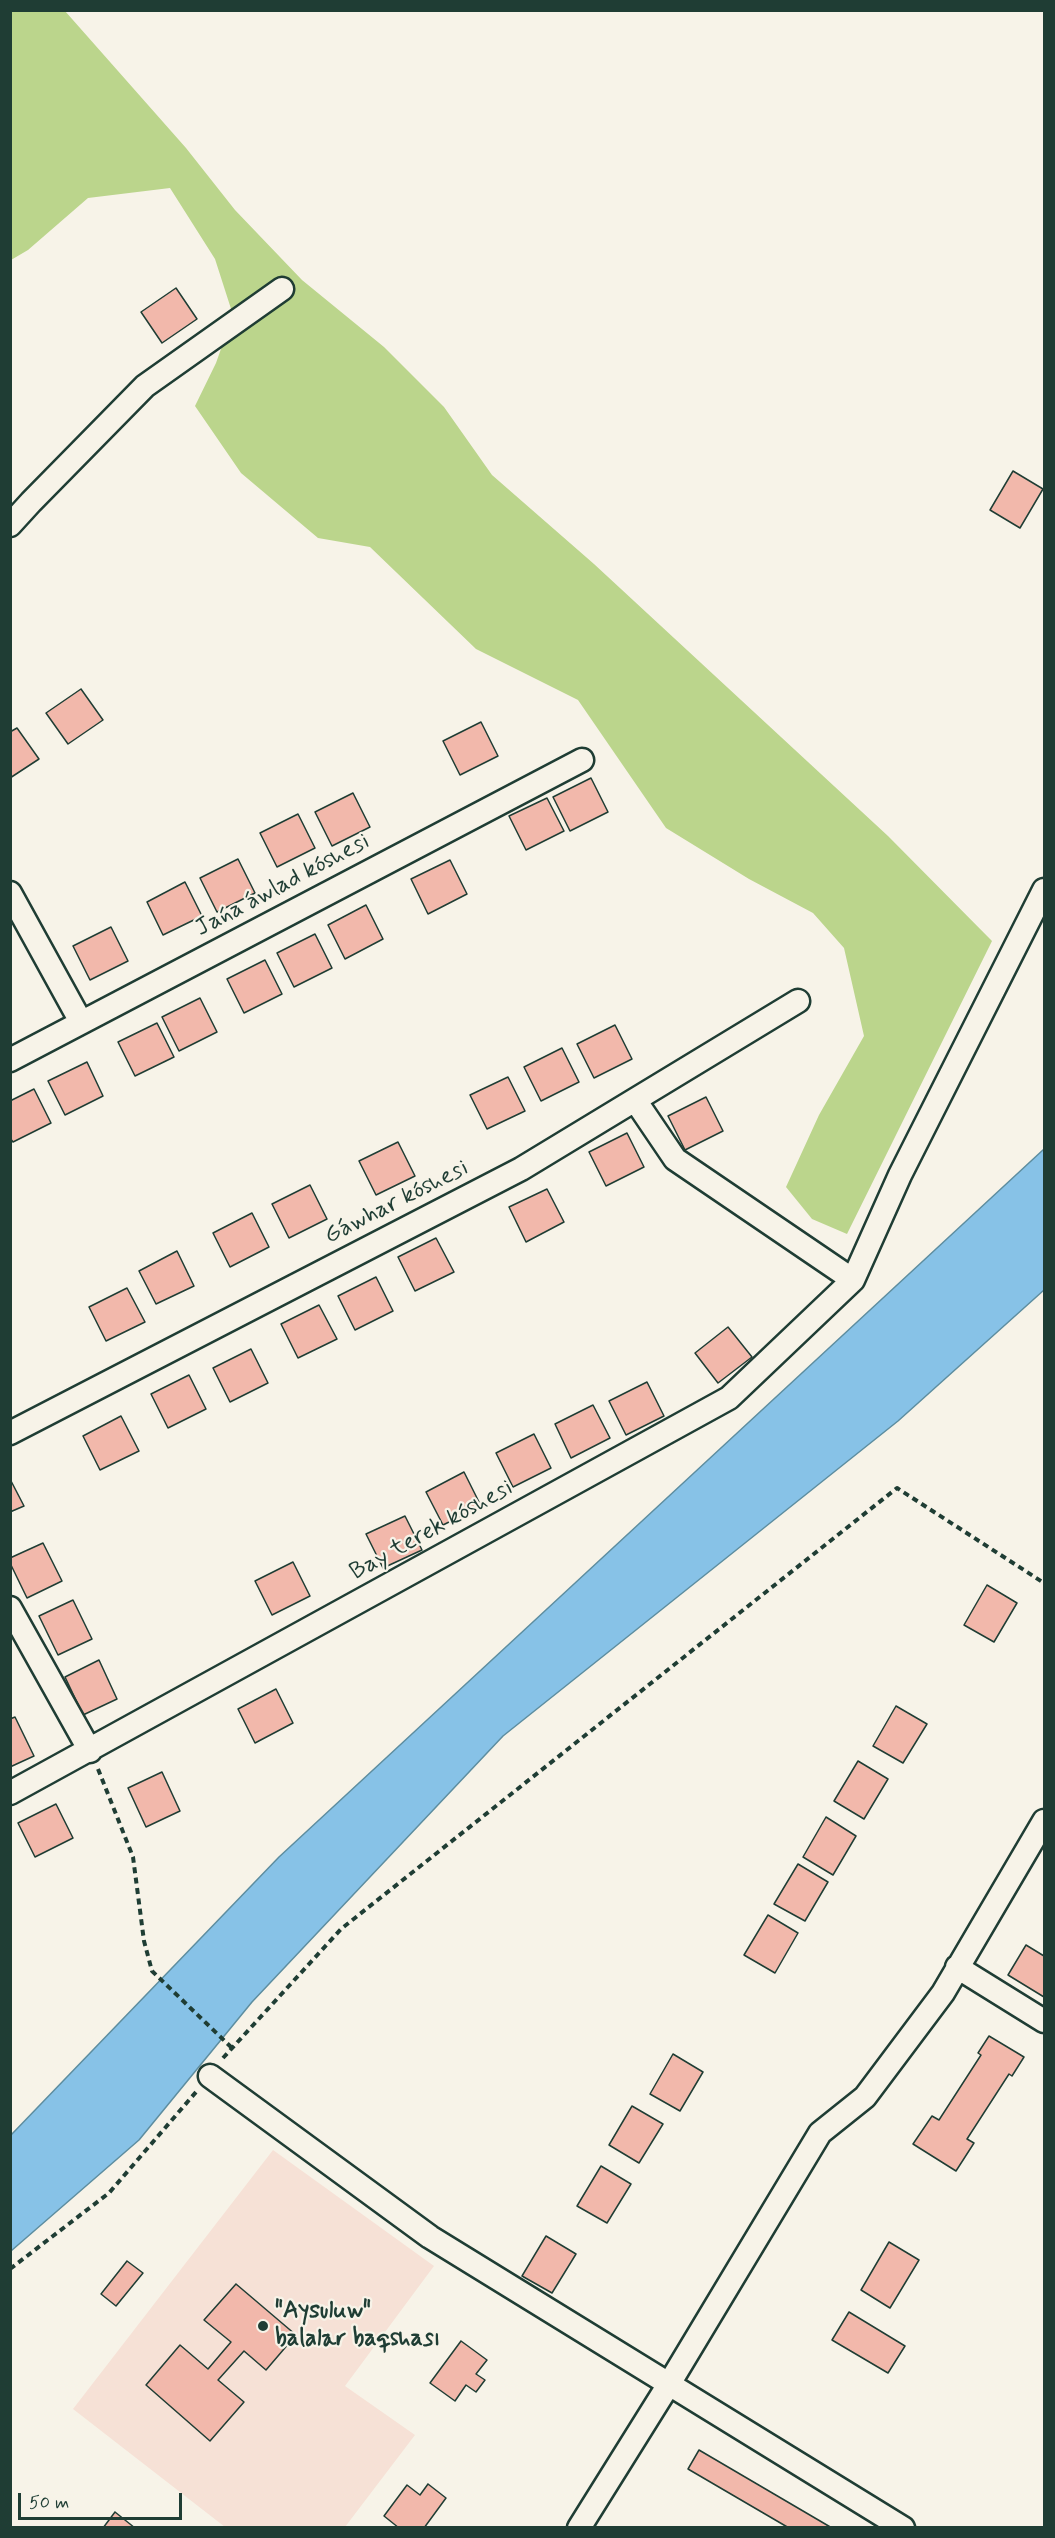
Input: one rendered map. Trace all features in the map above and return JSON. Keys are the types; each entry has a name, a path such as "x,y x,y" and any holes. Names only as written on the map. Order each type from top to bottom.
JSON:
{"street":[{"path":"10,525 145,386 282,289"},
{"name":"Jańa áwlad kóshesi","path":"10,1060 582,760"},
{"path":"635,1100 675,1159 853,1280 900,1176 1044,890"},
{"path":"10,893 81,1023"},
{"name":"Gáwhar kóshesi","path":"10,1433 521,1169 798,1001"},
{"name":"Bay terek kóshesi","path":"10,1793 729,1398 853,1280"},
{"path":"10,1608 90,1751"},
{"path":"579,2528 669,2384 820,2133 865,2097 943,1993 1044,1821"},
{"path":"957,1967 1044,2021"},
{"path":"210,2076 430,2237 903,2528"}],"path":[{"path":"10,2269 109,2193 210,2076 231,2047 341,1929 897,1488 1044,1582"},
{"path":"90,1751 133,1857 144,1941 152,1971 231,2047"}],"shaded area":[{"name":"\"Aysuluw\" balalar baqshası","path":"273,2150 434,2266 345,2386 415,2435 345,2527 225,2527 73,2409"}],"green space":[{"path":"11,11 65,11 186,148 235,210 302,280 384,347 444,407 492,475 594,564 888,836 992,941 847,1234 812,1219 786,1187 819,1115 864,1036 844,948 813,913 749,879 666,828 578,700 476,649 370,547 318,538 241,473 195,406 216,363 233,315 215,259 170,188 88,198 28,250 11,260"}],"water":[{"path":"1044,1149 1044,1290 898,1421 503,1736 252,2002 139,2140 11,2251 11,2135 279,1857"}],"building":[{"path":"176,288 197,319 162,343 141,312"},
{"path":"1013,471 1043,489 1020,528 990,510"},
{"path":"81,689 103,720 68,744 46,713"},
{"path":"481,722 498,756 460,775 443,741"},
{"path":"17,728 39,759 10,778 10,732"},
{"path":"591,778 608,812 570,831 553,797"},
{"path":"353,793 370,827 332,846 315,812"},
{"path":"547,798 564,831 526,850 509,816"},
{"path":"298,814 315,848 277,867 260,833"},
{"path":"238,859 255,893 217,912 200,878"},
{"path":"450,860 467,894 428,914 411,879"},
{"path":"185,882 202,916 163,935 147,902"},
{"path":"366,905 383,939 345,959 328,925"},
{"path":"111,927 128,961 90,980 73,946"},
{"path":"315,934 332,968 294,987 277,953"},
{"path":"265,960 282,994 244,1013 227,979"},
{"path":"200,998 217,1032 179,1051 162,1017"},
{"path":"157,1023 174,1057 135,1076 118,1042"},
{"path":"615,1025 632,1059 594,1078 577,1044"},
{"path":"562,1048 579,1082 541,1101 524,1067"},
{"path":"87,1062 103,1096 65,1115 48,1081"},
{"path":"508,1077 525,1111 487,1129 470,1095"},
{"path":"34,1089 51,1123 13,1142 10,1138 10,1101"},
{"path":"706,1097 723,1131 685,1150 668,1116"},
{"path":"627,1133 644,1167 606,1186 589,1152"},
{"path":"398,1142 415,1176 376,1195 359,1161"},
{"path":"310,1185 327,1219 289,1238 272,1204"},
{"path":"547,1189 564,1222 526,1242 509,1207"},
{"path":"252,1213 269,1247 230,1267 213,1233"},
{"path":"436,1238 454,1272 415,1291 398,1257"},
{"path":"177,1251 194,1286 156,1304 139,1271"},
{"path":"376,1277 393,1311 355,1330 338,1296"},
{"path":"127,1288 145,1322 106,1341 89,1307"},
{"path":"319,1305 337,1339 298,1358 281,1324"},
{"path":"728,1327 752,1357 718,1383 695,1353"},
{"path":"251,1349 268,1383 230,1402 213,1368"},
{"path":"189,1375 206,1409 168,1428 151,1394"},
{"path":"647,1382 664,1416 626,1435 609,1401"},
{"path":"593,1405 610,1438 571,1458 555,1424"},
{"path":"121,1416 139,1451 100,1470 83,1436"},
{"path":"534,1434 551,1468 513,1487 496,1453"},
{"path":"464,1472 481,1506 443,1525 426,1492"},
{"path":"10,1479 24,1506 10,1512"},
{"path":"405,1516 422,1550 383,1568 366,1534"},
{"path":"43,1543 62,1581 27,1598 10,1563 10,1558"},
{"path":"293,1562 310,1596 272,1615 255,1581"},
{"path":"987,1585 1017,1603 994,1642 964,1625"},
{"path":"73,1600 92,1639 58,1655 39,1616"},
{"path":"99,1660 117,1699 83,1715 65,1677"},
{"path":"276,1689 293,1723 255,1743 238,1709"},
{"path":"896,1706 927,1724 903,1763 873,1746"},
{"path":"15,1717 34,1756 10,1767 10,1719"},
{"path":"858,1761 888,1779 864,1819 834,1801"},
{"path":"162,1772 180,1811 146,1827 128,1788"},
{"path":"56,1804 73,1838 35,1857 18,1823"},
{"path":"826,1817 856,1836 833,1875 803,1857"},
{"path":"798,1864 828,1882 805,1921 774,1904"},
{"path":"768,1915 798,1933 775,1973 744,1955"},
{"path":"1026,1945 1044,1956 1044,1997 1008,1975"},
{"path":"989,2036 1024,2057 1012,2076 1009,2074 967,2139 974,2143 956,2171 913,2144 932,2116 939,2120 981,2055 978,2053"},
{"path":"673,2054 703,2072 680,2111 650,2094"},
{"path":"632,2106 663,2124 639,2163 609,2145"},
{"path":"601,2166 631,2184 607,2223 577,2206"},
{"path":"546,2236 576,2254 552,2293 522,2276"},
{"path":"889,2242 919,2260 890,2308 861,2290"},
{"path":"127,2261 143,2273 116,2306 101,2294"},
{"path":"236,2284 296,2335 266,2370 244,2351 218,2380 244,2402 210,2441 146,2385 180,2345 208,2369 231,2342 204,2320"},
{"path":"849,2312 905,2346 888,2373 832,2340"},
{"path":"461,2341 487,2360 476,2374 485,2380 476,2392 466,2385 455,2401 430,2383"},
{"path":"699,2450 832,2528 789,2528 688,2469"},
{"path":"428,2484 446,2498 424,2528 399,2528 384,2516 407,2485 420,2495"},
{"path":"115,2512 135,2528 103,2528"}],"place":[{"name":"\"Aysuluw\" balalar baqshası","path":"263,2326"}]}
